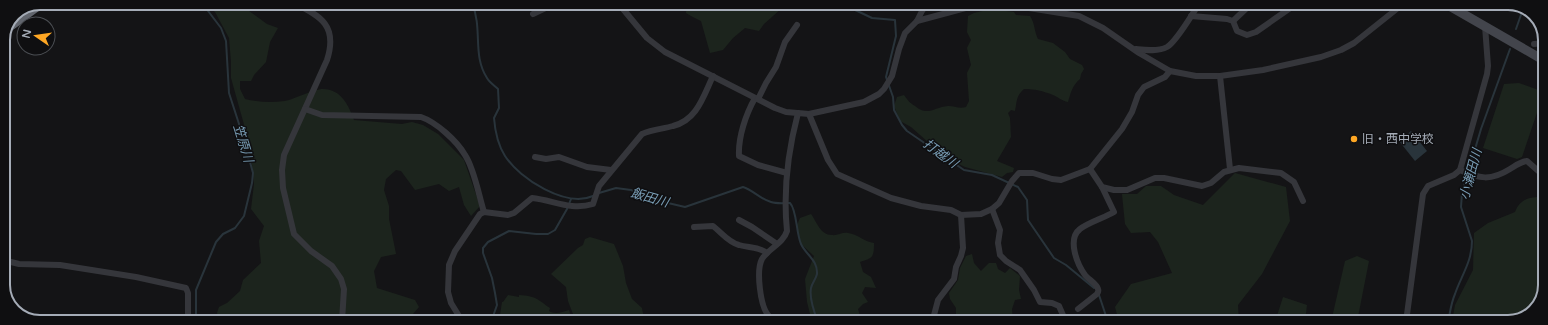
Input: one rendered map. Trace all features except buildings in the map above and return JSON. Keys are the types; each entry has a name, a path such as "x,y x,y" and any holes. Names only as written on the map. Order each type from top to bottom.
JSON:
{"street":[{"path":"308,10 318,15 329,31 330,53 284,155 282,170 283,188 294,234 311,251 332,266 341,279 344,289 342,315"},
{"path":"533,14 541,10"},
{"path":"624,10 647,38 656,46 683,62 775,108 798,114 810,114 864,102 884,89 892,76 905,33 917,21 923,10"},
{"path":"917,21 958,10"},
{"path":"1041,10 1079,16 1103,28 1170,71 1196,76 1220,76 1264,70 1321,57 1341,50 1354,43 1395,10"},
{"path":"1132,48 1147,50 1168,47 1196,10"},
{"path":"1233,21 1245,10"},
{"path":"1192,16 1227,19 1233,21 1237,31 1247,35 1256,32 1287,10"},
{"path":"1457,10 1538,58"},
{"path":"787,173 758,165 739,156 742,133 750,108 776,67 785,42 797,26"},
{"path":"1407,315 1423,194 1428,186 1454,175 1460,170 1487,74 1488,66 1485,26"},
{"path":"1534,44 1538,44"},
{"path":"810,114 828,160 837,174 891,198 922,206 951,210 961,215 981,214 992,209 999,203 1012,181 1019,174 1034,173 1052,179 1061,180 1090,169 1122,129 1132,112 1138,95 1144,87 1165,77 1170,71"},
{"path":"458,315 451,303 448,292 449,265 455,251 477,218 484,212 508,215 514,213 532,198 559,205 573,206 593,204 599,186 642,134 651,130 673,127 685,122 693,116 713,76"},
{"path":"1220,76 1230,169"},
{"path":"305,110 322,115 421,117 427,119 449,137 466,155 484,212"},
{"path":"768,315 761,300 759,272 761,260 785,237 787,231 787,173 793,131 798,114"},
{"path":"535,157 559,157 587,166 612,170"},
{"path":"1460,170 1476,177 1491,177 1527,161 1538,171"},
{"path":"1102,187 1114,190 1127,190 1155,178 1164,178 1202,186 1211,183 1230,169 1239,168 1282,174 1294,182 1303,201"},
{"path":"1078,308 1097,294 1098,288 1085,275 1082,269 1073,246 1076,235 1080,229 1114,212 1102,187 1090,169"},
{"path":"992,209 1000,230 998,243 1000,255 1020,270 1034,290 1040,302 1052,303 1058,306 1062,315"},
{"path":"934,315 938,300 954,279 956,267 963,248 961,215"},
{"path":"739,220 777,244"},
{"path":"694,227 713,226 733,243 757,248 767,253"},
{"path":"10,262 19,264 60,265 136,277 186,288 188,293 188,315"}],"shaded area":[{"path":"213,10 248,10 267,24 278,28 270,42 266,62 254,75 251,81 240,81 240,89 245,99 265,102 280,102 319,89 329,90 335,92 343,99 350,109 354,120 402,124 412,122 423,125 438,134 464,160 480,206 471,216 464,205 459,187 449,191 439,184 415,190 401,171 396,170 386,179 384,190 389,206 389,219 396,254 381,257 374,271 377,288 415,300 419,307 412,315 218,315 219,307 227,303 240,291 243,280 261,263 259,241 264,226 251,209 254,184 250,146 231,78 229,38"},
{"path":"686,10 780,10 764,24 759,31 745,28 733,38 723,50 710,53 701,21 686,13"},
{"path":"987,10 999,10 1014,12 1016,15 1030,16 1038,39 1053,43 1065,52 1070,59 1082,65 1084,69 1080,79 1072,89 1068,102 1042,91 1024,89 1020,94 1017,99 1015,111 1011,110 1008,113 1010,118 1011,137 997,161 1014,168 1013,172 1007,173 1002,177 965,167 946,158 911,127 900,121 894,106 897,97 904,95 910,103 924,111 948,106 961,108 966,107 969,101 967,73 971,65 967,48 971,40 967,32 968,16"},
{"path":"1519,83 1538,90 1538,110 1522,157 1517,159 1483,148 1504,84"},
{"path":"1411,131 1427,151 1415,161 1399,141"},
{"path":"1235,173 1286,187 1290,221 1262,274 1238,305 1239,315 1117,315 1115,307 1131,284 1172,273 1158,242 1150,232 1131,233 1125,224 1122,194 1137,194 1146,186 1161,186 1174,195 1203,205"},
{"path":"1538,197 1538,284 1536,296 1533,301 1521,312 1508,315 1453,315 1455,305 1473,270 1474,233 1488,223 1515,212 1523,201 1529,198"},
{"path":"811,214 819,228 824,233 834,235 848,233 874,243 874,251 872,256 860,262 863,272 871,277 876,288 865,287 862,293 868,302 863,304 858,309 860,315 810,315 807,302 805,279 814,256 800,243 797,225 800,218"},
{"path":"590,237 614,244 623,266 626,283 632,299 642,308 644,315 573,315 568,301 566,287 551,274 583,245 585,239"},
{"path":"972,254 974,263 981,271 989,263 996,263 998,269 1005,273 1010,268 1020,276 1019,290 1021,299 1015,300 1012,309 1012,315 955,315 956,308 950,299 949,293 958,280 960,268 966,256"},
{"path":"1357,256 1369,261 1358,315 1333,315 1345,261"},
{"path":"508,295 519,297 519,295 525,295 539,300 550,308 549,311 559,313 569,310 571,315 500,315 503,302"},
{"path":"1283,297 1307,305 1306,315 1277,315"}],"waterway":[{"name":"笠原川","path":"196,315 196,290 216,242 223,234 235,228 244,216 253,173 250,162 244,150 240,127 229,93 226,41 221,28 207,10"},
{"name":"飯田川","path":"474,10 477,22 482,69 488,79 498,89 499,108 494,118 494,123 499,143 505,156 521,174 532,182 557,195 582,199 593,196"},
{"name":"打越川","path":"855,10 872,18 895,20 896,36 886,77 893,97 894,110 907,131 964,170 992,175 1018,187 1027,200 1028,220 1054,258 1066,265 1094,288"},
{"name":"小瀬田川","path":"1516,29 1522,13"},
{"name":"小瀬田川","path":"1449,315 1452,301 1472,249 1472,241 1461,207 1462,193 1481,129 1510,49"},
{"name":"飯田川","path":"599,193 616,188 631,190 668,203 685,207 743,187 771,202 790,203 794,211 801,244 814,261 817,269 816,278 811,292 812,305 816,315"},
{"path":"493,315 497,305 492,278 483,253 483,248 488,242 509,231 548,234 555,230 571,199"},
{"name":"打越川","path":"1099,295 1106,315"}],"place":[{"name":"旧・西中学校","path":"1354,139"}]}
